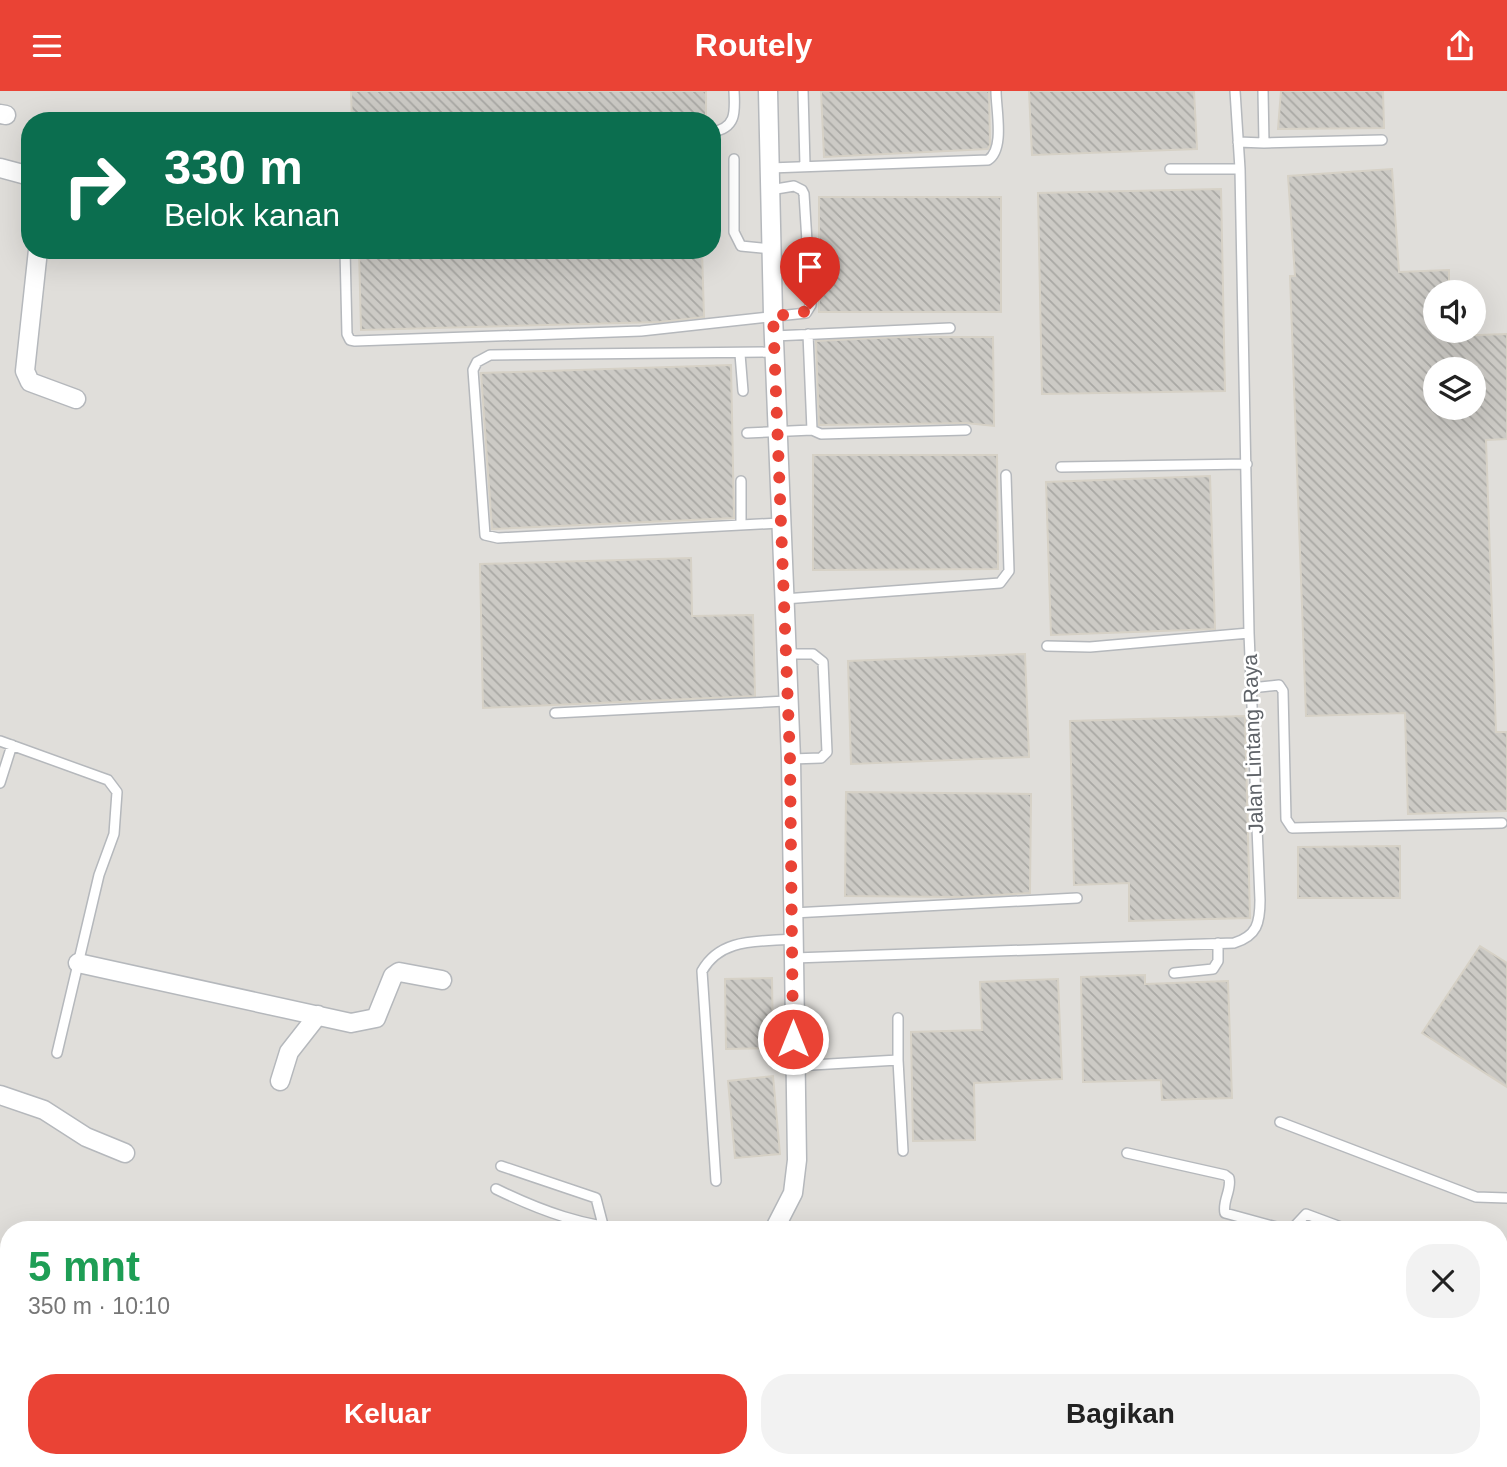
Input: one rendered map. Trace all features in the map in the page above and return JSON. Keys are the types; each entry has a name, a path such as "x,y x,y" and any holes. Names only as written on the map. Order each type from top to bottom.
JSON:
{"street":[{"path":"768,91 794,939 796,1178 788,1207 779,1221"},
{"path":"0,167 21,173"},
{"path":"37,259 25,371 30,382 76,399"},
{"path":"78,963 351,1023 371,1021 379,1014 393,976 399,972 442,980"},
{"path":"280,1080 289,1052 318,1016"},
{"path":"0,1095 44,1110 86,1137 125,1153"}],"lane":[{"path":"721,130 732,123 735,114 734,91"},
{"path":"803,91 805,165"},
{"path":"770,168 988,160 996,153 996,91"},
{"name":"Jalan Lintang Raya","path":"794,958 1234,943 1249,937 1256,929 1260,916 1249,633 1240,169 1235,91"},
{"path":"1262,91 1264,142"},
{"path":"1238,142 1382,140"},
{"path":"734,159 734,232 741,246 772,249"},
{"path":"1170,169 1240,169"},
{"path":"345,259 348,334 350,340 355,341 641,331 806,313 811,305 802,190 794,186 770,190"},
{"path":"780,523 498,538 485,535 473,370 477,362 490,355 740,354 808,334 950,328"},
{"path":"808,334 812,430"},
{"path":"740,354 743,391"},
{"path":"747,433 812,430 821,434 966,430"},
{"path":"1061,467 1247,464"},
{"path":"784,599 1000,583 1009,571 1006,475"},
{"path":"741,481 741,524"},
{"path":"1046,646 1090,647 1249,633"},
{"path":"785,654 813,654 823,662 827,752 821,758 790,759"},
{"path":"1251,688 1279,685 1283,691 1286,819 1292,828 1502,823"},
{"path":"555,713 786,701"},
{"path":"0,741 108,781 117,792 114,834 99,875 57,1053"},
{"path":"0,783 12,745"},
{"path":"792,913 1077,898"},
{"path":"716,1181 702,971 713,955 723,947 794,939"},
{"path":"1174,973 1213,969 1219,961 1218,943"},
{"path":"898,1018 903,1151"},
{"path":"793,1066 898,1060"},
{"path":"1280,1122 1476,1197 1507,1198"},
{"path":"1127,1153 1225,1175 1229,1178 1230,1185 1224,1206 1225,1213 1255,1221"},
{"path":"501,1166 596,1198 602,1221"},
{"path":"496,1189 531,1207 577,1221"},
{"path":"1299,1221 1306,1214 1325,1221"}],"shaded area":[{"path":"0,91 1507,91 1507,1221 0,1221"}],"building":[{"path":"351,91 706,91 706,112 352,112"},
{"path":"821,91 989,91 990,145 988,149 824,157"},
{"path":"1029,91 1194,91 1197,149 1032,155"},
{"path":"1281,91 1383,91 1384,128 1278,129"},
{"path":"1392,169 1399,272 1449,270 1449,280 1423,280 1423,343 1486,343 1486,335 1507,334 1507,439 1486,440 1496,732 1507,732 1507,811 1408,814 1405,713 1306,716 1290,276 1295,276 1288,176"},
{"path":"1221,189 1225,391 1042,394 1038,193"},
{"path":"819,197 1001,197 1001,312 819,312"},
{"path":"359,259 702,259 704,317 660,322 361,330"},
{"path":"900,337 993,337 994,426 966,423 819,425 816,341"},
{"path":"731,365 734,518 492,529 481,373"},
{"path":"813,455 997,455 998,569 813,570"},
{"path":"1210,476 1215,629 1051,635 1046,482"},
{"path":"691,558 692,616 753,615 755,696 483,708 480,564"},
{"path":"1025,654 1029,757 851,764 848,661"},
{"path":"1245,716 1250,918 1129,921 1129,883 1074,885 1070,721"},
{"path":"846,792 1031,794 1030,893 964,897 845,896"},
{"path":"1400,846 1400,898 1298,898 1298,847"},
{"path":"1480,946 1507,963 1507,1087 1422,1033"},
{"path":"1145,975 1145,984 1228,981 1232,1098 1162,1100 1161,1080 1083,1082 1081,977"},
{"path":"772,978 773,1048 726,1049 725,979"},
{"path":"1058,979 1062,1079 974,1083 975,1140 913,1141 911,1032 982,1030 980,982"},
{"path":"773,1076 780,1154 735,1158 728,1081"}],"route":[{"path":"793,1039 790,759 773,315 797,315 810,309"}]}
